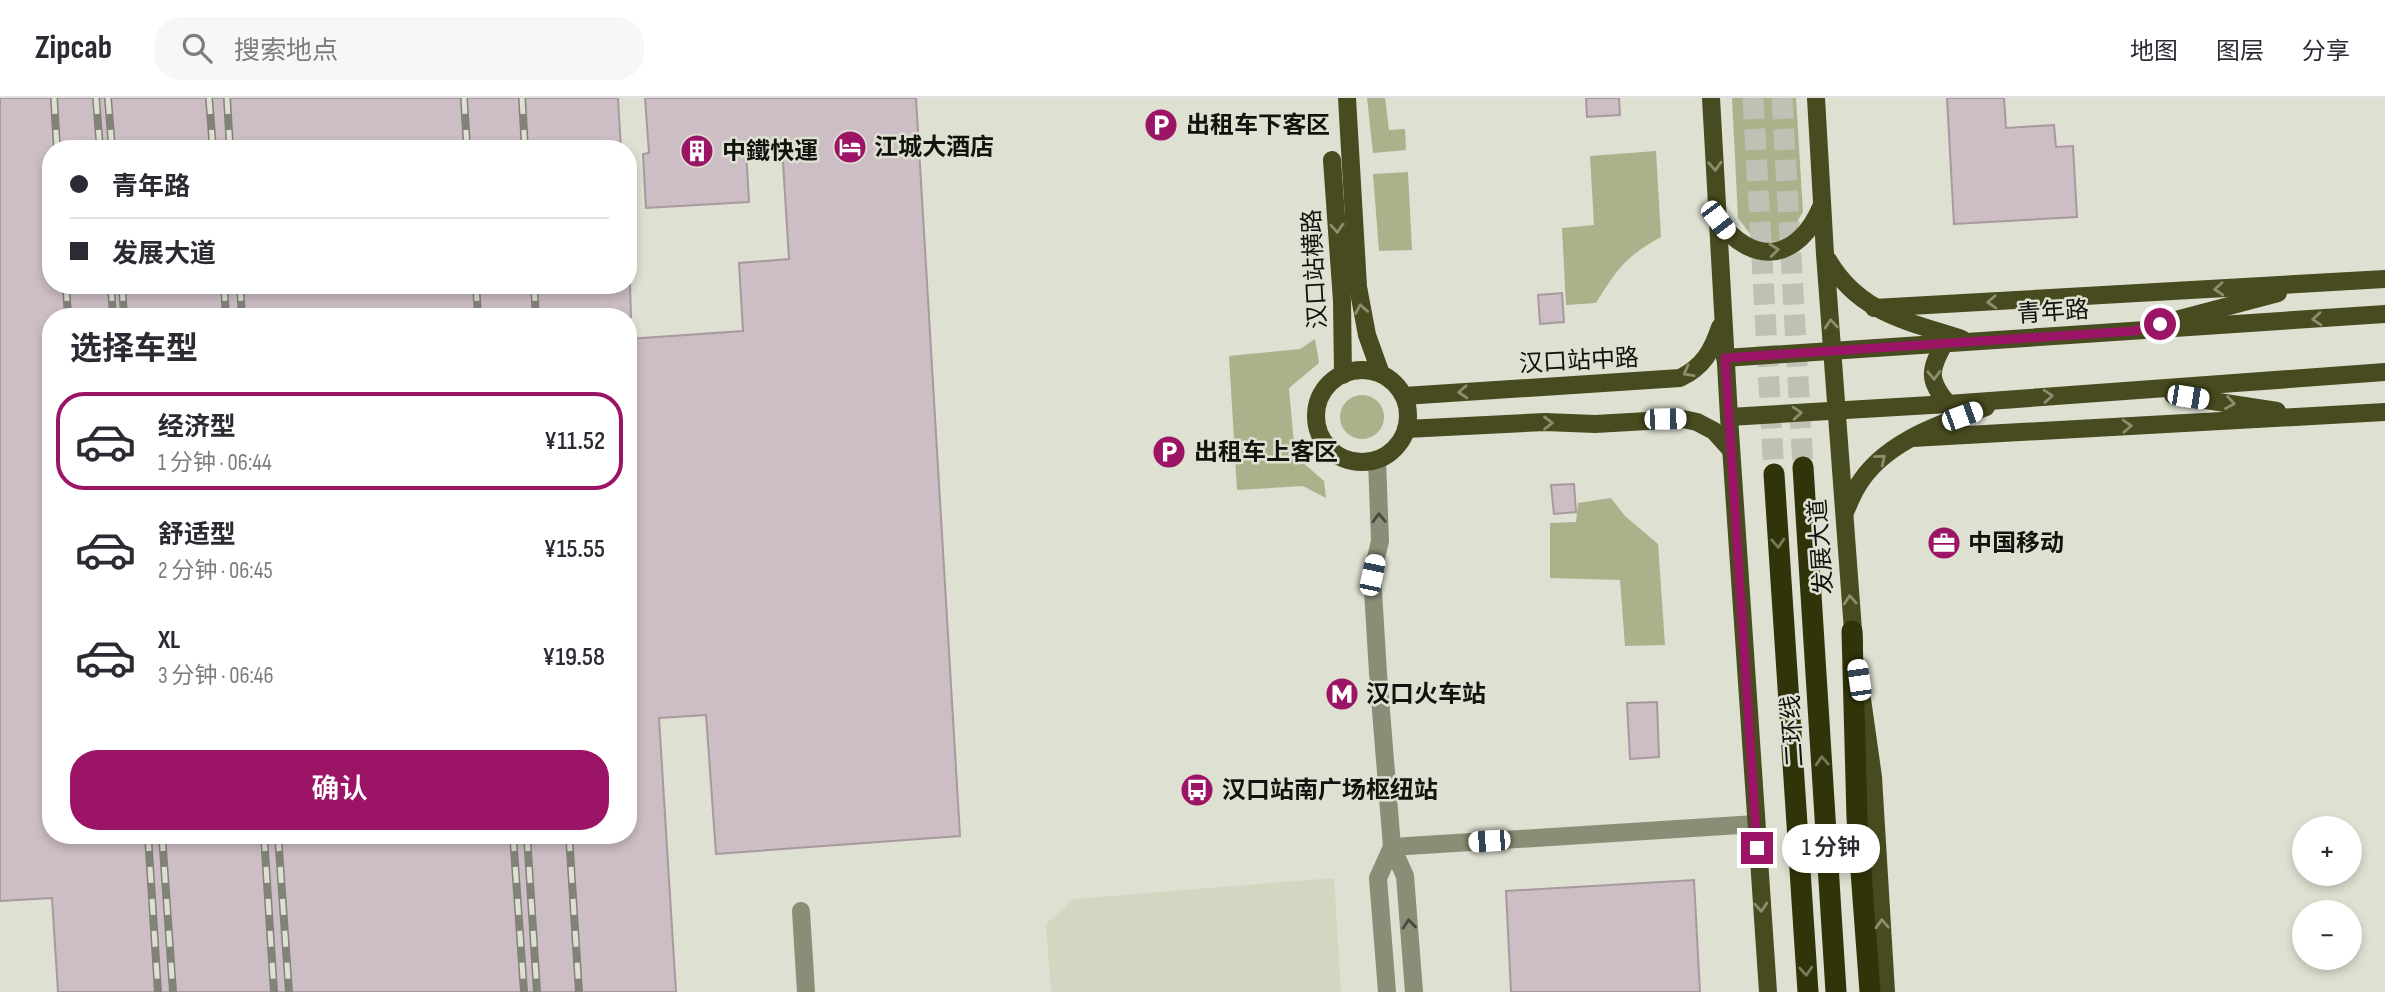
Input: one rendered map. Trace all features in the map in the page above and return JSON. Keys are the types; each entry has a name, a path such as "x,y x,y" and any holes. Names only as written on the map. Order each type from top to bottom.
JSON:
{"highway":[{"name":"二环线","path":"1803,467 1836,992"},
{"name":"二环线","path":"1774,474 1808,992"},
{"path":"1852,631 1857,818 1870,992"}],"main road":[{"path":"1347,98 1358,286 1367,335 1381,374"},
{"path":"1711,98 1725,358 1768,992"},
{"name":"发展大道","path":"1816,98 1852,631 1873,777 1886,992"},
{"name":"汉口站横路","path":"1332,160 1342,301 1343,374"},
{"path":"1718,220 1728,234 1741,243 1770,253 1796,243 1807,232 1822,203"},
{"path":"1825,254 1839,278 1874,308 1972,342"},
{"name":"青年路","path":"1874,308 2385,279"},
{"path":"2134,331 2315,284"},
{"name":"青年路","path":"1725,358 2385,314"},
{"name":"汉口站中路","path":"1404,396 1680,378 1695,371 1707,358 1723,317"},
{"path":"1944,344 1935,359 1932,381 1936,391 1948,404"},
{"path":"1368,371 1381,374 1404,396 1407,407 1406,429 1395,448 1377,460 1364,462 1340,457 1322,439 1317,414 1319,402 1333,381 1343,374 1368,371"},
{"path":"1729,417 2385,372"},
{"path":"2138,390 2313,416"},
{"path":"1844,515 1857,486 1886,454 1939,424 2010,398"},
{"path":"1912,438 2380,414"},
{"path":"1406,429 1683,419 1698,422 1714,432 1731,450"}],"street":[{"path":"1377,460 1380,541 1372,575 1392,847 1405,876 1414,992"},
{"path":"1392,847 1756,824"},
{"path":"1387,992 1378,878 1392,847"},
{"path":"801,911 806,992"}],"shaded area":[{"path":"1334,878 1341,992 1051,992 1046,924 1074,899"}],"green space":[{"path":"1367,98 1385,98 1389,130 1405,129 1406,150 1373,153"},
{"path":"1732,98 1796,98 1803,212 1791,232 1780,241 1754,239 1738,218"},
{"path":"1656,151 1661,237 1623,264 1596,303 1566,305 1562,228 1594,225 1590,156"},
{"path":"1408,172 1412,250 1379,251 1373,174"},
{"path":"1315,339 1319,363 1289,388 1295,456 1324,481 1326,498 1303,486 1237,490 1229,356 1300,349"},
{"path":"1362,395 1377,402 1384,417 1377,432 1362,439 1347,432 1340,417 1347,402"},
{"path":"1611,498 1625,516 1658,544 1665,645 1625,646 1620,580 1550,578 1550,523 1576,522 1578,503"}],"building":[{"path":"0,98 618,98 620,140 42,140 42,294 630,294 631,308 42,308 42,844 637,844 637,338 743,331 739,263 789,259 782,146 746,149 749,202 646,208 643,154 649,153 645,98 916,98 960,836 716,854 706,715 659,718 676,992 58,992 52,898 0,901"},
{"path":"1586,98 1619,98 1620,115 1587,117"},
{"path":"1947,98 2004,98 2006,128 2054,125 2056,147 2073,146 2077,217 1954,224"},
{"path":"1562,293 1564,322 1540,324 1538,295"},
{"path":"1574,484 1576,512 1554,514 1551,485"},
{"path":"1657,702 1659,757 1630,759 1627,703"},
{"path":"1694,880 1700,992 1511,992 1506,891"}],"tunnel":[{"path":"1753,98 1774,474"},
{"path":"1782,98 1803,467"}],"railway":[{"path":"54,98 56,140"},
{"path":"96,98 99,140"},
{"path":"108,98 111,140"},
{"path":"209,98 212,140"},
{"path":"227,98 229,140"},
{"path":"464,98 466,140"},
{"path":"522,98 524,140"},
{"path":"67,294 67,308"},
{"path":"112,294 112,308"},
{"path":"123,294 123,308"},
{"path":"225,294 225,308"},
{"path":"241,294 241,308"},
{"path":"477,294 477,308"},
{"path":"535,294 535,308"},
{"path":"149,844 158,992"},
{"path":"163,844 173,992"},
{"path":"265,844 274,992"},
{"path":"279,844 289,992"},
{"path":"514,844 524,992"},
{"path":"528,844 537,992"},
{"path":"570,844 579,992"}],"place":[{"name":"出租车下客区","path":"1161,125"},
{"name":"江城大酒店","path":"850,147"},
{"name":"中鐵快運","path":"697,151"},
{"name":"出租车上客区","path":"1169,452"},
{"name":"中国移动","path":"1944,543"},
{"name":"汉口火车站","path":"1342,694"},
{"name":"汉口站南广场枢纽站","path":"1197,790"}],"route":[{"path":"1757,848 1725,358 2134,331 2160,324"}]}
